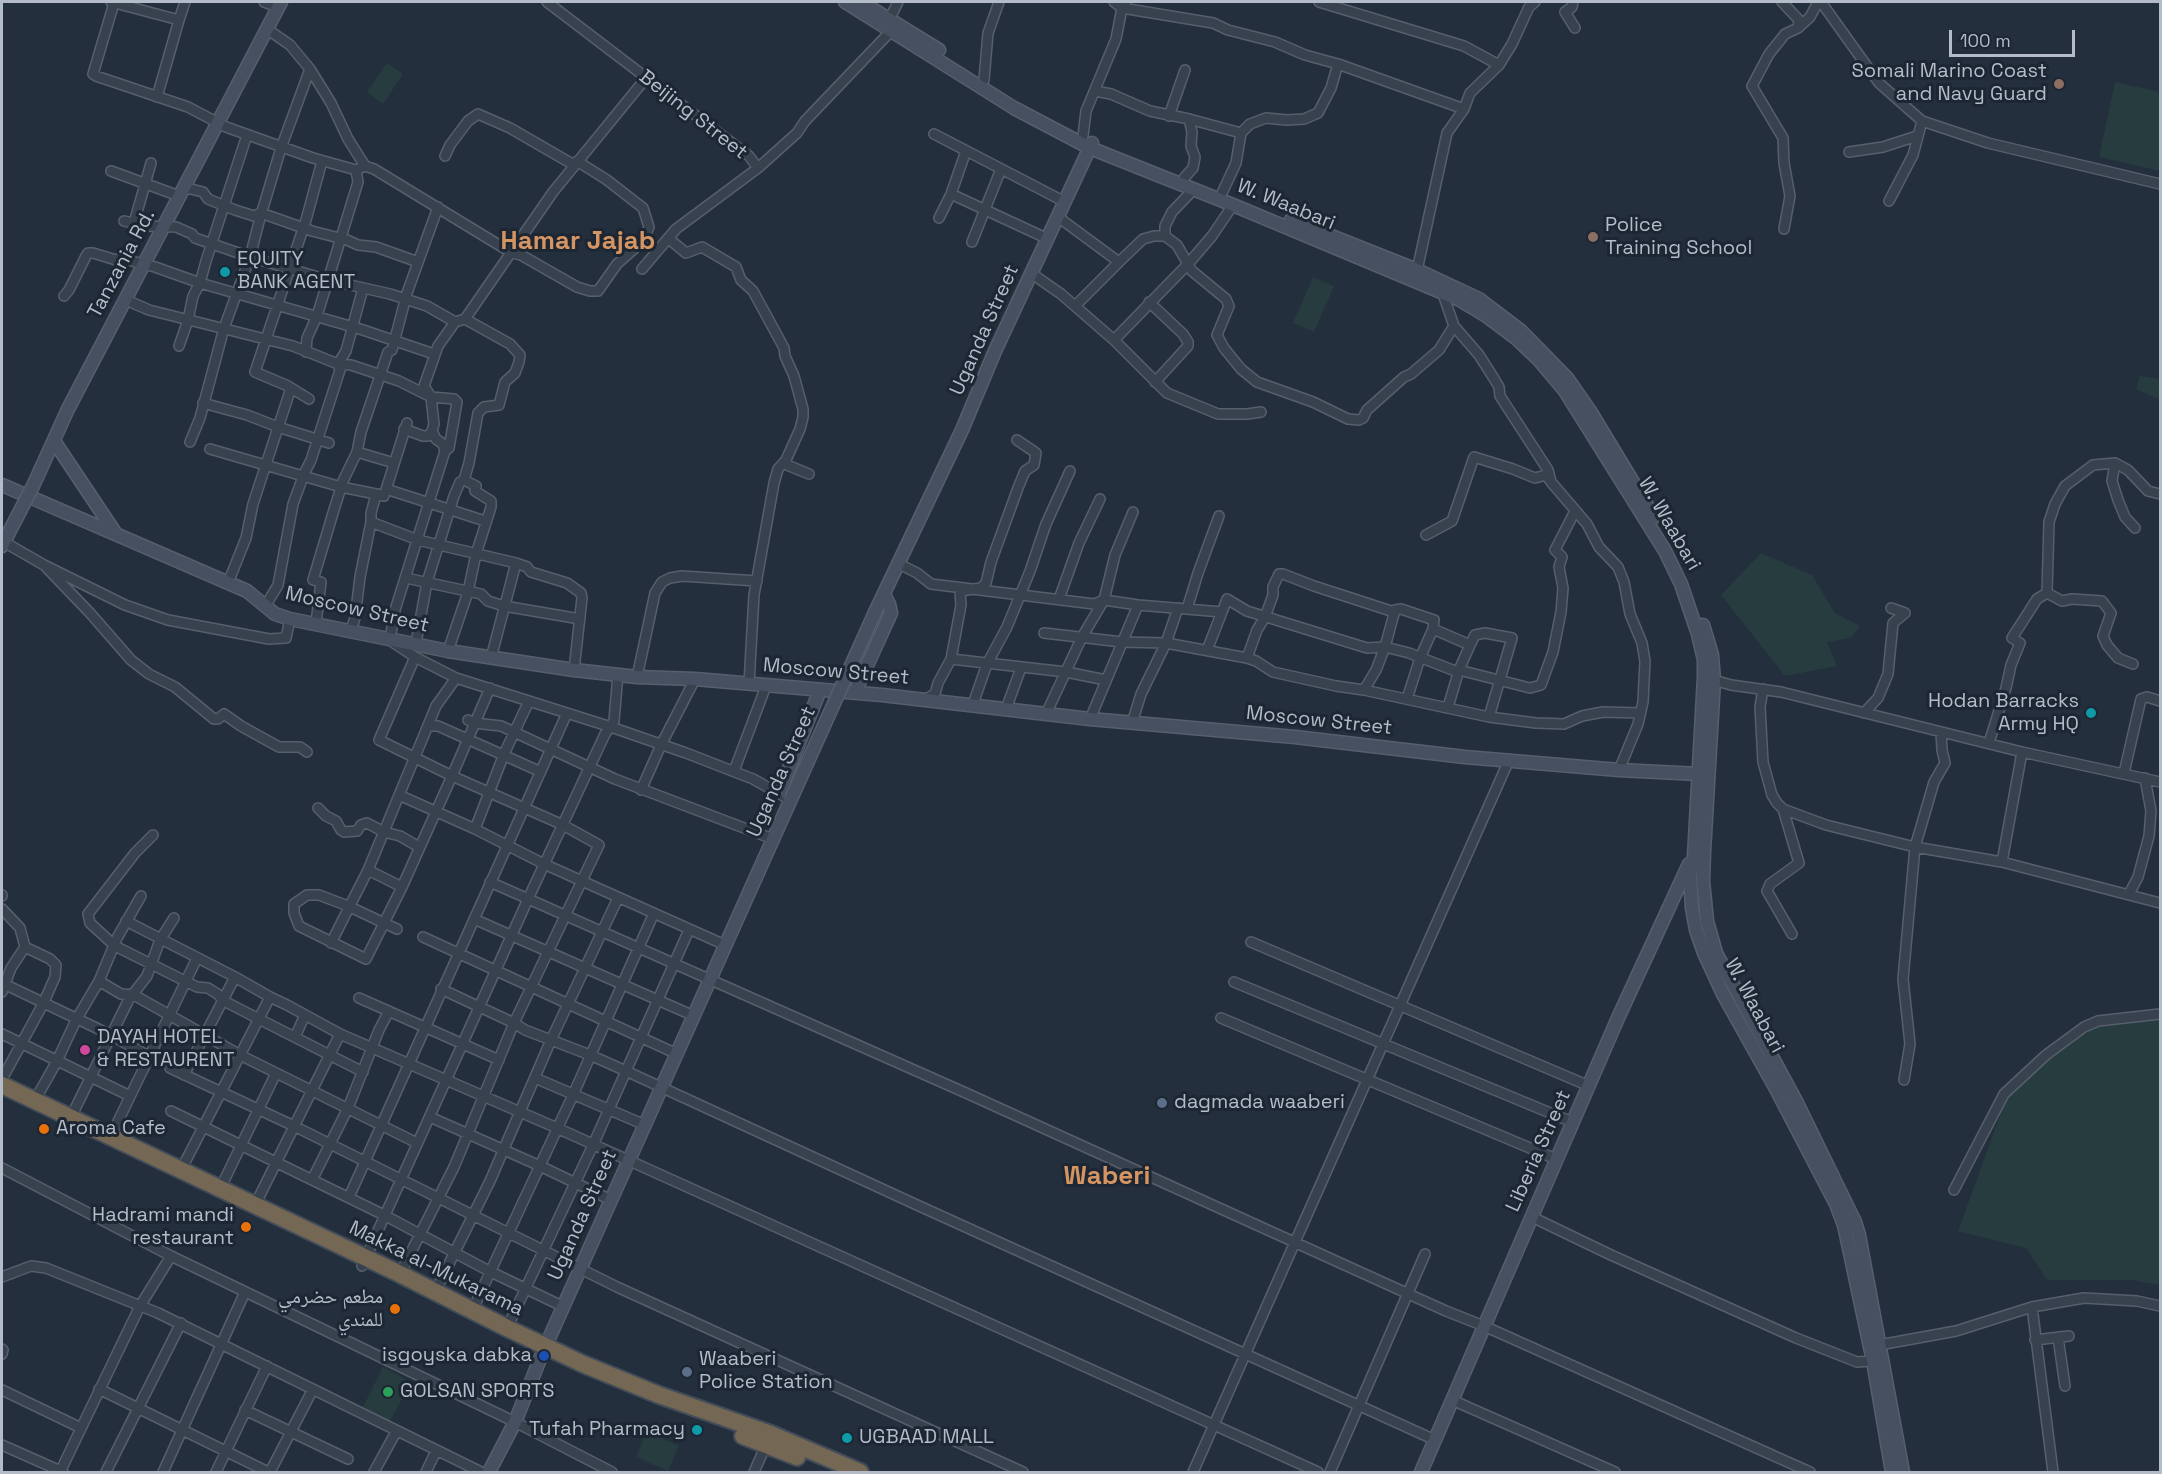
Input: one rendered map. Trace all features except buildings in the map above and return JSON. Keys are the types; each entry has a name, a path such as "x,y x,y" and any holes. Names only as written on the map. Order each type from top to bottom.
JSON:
{"highway":[{"name":"Makka al-Mukarama","path":"2,1085 544,1350 833,1473"},
{"name":"Makka al-Mukarama","path":"2,1093 181,1170 255,1205 364,1262 400,1274 507,1328 544,1350 771,1434 860,1473"}],"main road":[{"name":"W. Waabari","path":"845,2 891,24 984,80 1022,106 1088,142 1222,193 1488,306 1529,339 1567,378 1590,411 1667,539 1688,581 1713,655 1699,774 1699,854 1707,921 1716,953 1797,1101 1855,1222 1903,1473"},
{"name":"W. Waabari","path":"861,2 1014,108 1194,189 1416,275 1479,312 1517,339 1538,359 1565,391 1646,518 1677,576 1698,634 1709,679 1699,854 1690,876 1690,893 1696,930 1723,994 1836,1203 1847,1237 1873,1361 1892,1473"},
{"name":"Tanzania Rd.","path":"3,544 33,486 68,409 279,4"},
{"name":"Uganda Street","path":"489,1473 515,1422 544,1350 876,610 962,430 1065,202 1088,142"},
{"path":"54,441 117,535"},
{"name":"Moscow Street","path":"2,485 247,591 275,614 448,651 638,677 855,692 1090,719 1284,736 1424,753 1619,770 1699,774"},
{"path":"855,692 891,612 890,604 884,594"},
{"path":"791,800 784,789 784,781 820,690"},
{"name":"Liberia Street","path":"1421,1473 1572,1122 1686,870 1699,854"}],"street":[{"path":"180,20 112,2 93,74 188,107 218,123 281,148 322,161 375,169 512,253 521,255 577,287 590,291 598,291 617,264 643,241 649,227 642,208 607,180 510,128 478,114 468,121 450,145 445,156"},
{"path":"157,96 185,2"},
{"path":"264,2 279,4"},
{"name":"Beijing Street","path":"547,2 749,156 758,168 676,228 669,239"},
{"path":"758,168 797,133 891,24 898,2"},
{"path":"984,80 988,33 999,2"},
{"path":"1319,2 1464,46 1499,65"},
{"path":"1416,275 1447,133 1464,108 1470,93 1499,65 1512,44 1529,7 1535,2"},
{"path":"1572,2 1572,7 1566,12 1575,28"},
{"path":"1782,2 1799,21 1798,28"},
{"path":"1784,229 1791,196 1784,163 1783,138 1752,86 1769,54 1785,34 1798,28 1810,17 1819,2 1879,83 1922,122 1988,143 2057,161 2160,184"},
{"path":"1088,142 1086,111 1116,39 1121,4 1213,23 1464,108"},
{"path":"267,29 290,45 310,69 331,103 361,168 317,316 307,338 306,352"},
{"path":"1222,193 1236,163 1241,133 1250,124 1266,118 1287,120 1304,118 1318,112 1331,88 1338,64"},
{"path":"190,442 204,403 224,328 250,257 281,148 310,69"},
{"path":"1169,116 1185,70"},
{"path":"385,492 406,426 423,436 428,436 432,431 434,424 431,397 424,386 434,354 512,253 553,192 646,78"},
{"path":"1095,91 1111,94 1150,111 1241,133"},
{"path":"1184,178 1193,168 1195,157 1191,146 1192,132 1189,119"},
{"path":"1889,201 1913,155 1922,122"},
{"path":"934,134 1065,202"},
{"path":"179,346 193,296 201,283 247,135"},
{"path":"1849,152 1883,147 1917,136"},
{"path":"939,218 951,194 966,151"},
{"path":"309,399 255,372 303,228 322,161"},
{"path":"151,163 129,222 145,226 176,227 192,234 195,238 250,257 427,306 510,344 520,355 515,373 505,382 499,405 484,407 478,413 470,463 464,480 460,482 438,544 427,582 416,643"},
{"path":"972,242 1001,169"},
{"path":"111,171 182,193 191,189 203,192 207,199 254,216 261,213 303,228 418,262"},
{"path":"1165,236 1165,226 1172,212 1194,189"},
{"path":"951,194 1048,239"},
{"path":"1114,340 1188,264 1212,236 1233,205"},
{"path":"316,623 321,582 313,580 341,487 357,452 361,432 388,352 392,350 418,262 438,207"},
{"path":"1058,217 1119,262"},
{"path":"1075,306 1143,239 1165,236 1177,245 1192,271 1226,299 1229,306 1217,335 1241,369 1257,382 1313,402 1348,419 1359,420 1364,418 1367,410 1404,377 1411,374 1438,350 1454,326"},
{"path":"642,269 669,239 686,253 702,247 736,267 741,280 753,291 784,348 802,402 804,417 786,460 778,469 774,483 757,581 749,684"},
{"path":"64,296 88,253 116,260 120,258 353,327 434,354"},
{"path":"1031,273 1075,306 1114,340 1167,393 1221,415 1261,412"},
{"path":"338,364 346,351 363,288"},
{"path":"1442,291 1454,326 1479,355 1493,377 1499,387 1500,396 1548,470 1551,482"},
{"path":"126,300 149,310 293,346 338,364 351,365 380,375 431,397 454,399 458,402 449,448 445,451 388,638 415,657 456,678 611,727 734,771 791,800"},
{"path":"1149,302 1183,334 1188,342 1188,346 1155,382"},
{"path":"266,605 278,585 293,504 311,460 340,370 338,364"},
{"path":"228,583 246,538 253,504 291,388"},
{"path":"204,403 329,443"},
{"path":"432,431 436,439 443,444 445,451"},
{"path":"926,699 935,694 951,659 961,605 960,591 981,588 986,583 991,562 1018,488 1025,471 1034,465 1036,453 1017,440"},
{"path":"210,449 304,474 341,487 385,492 451,509 485,521"},
{"path":"357,452 394,463"},
{"path":"1426,535 1452,521 1474,457 1535,478 1546,475 1587,524 1599,547 1618,567 1624,582 1630,614 1642,643 1645,661 1643,702 1638,724 1619,770"},
{"path":"786,460 787,465 809,474"},
{"path":"2047,593 2049,522 2055,504 2066,486 2093,465 2115,464 2127,470 2148,491 2160,494"},
{"path":"2115,464 2112,481 2125,517 2135,528"},
{"path":"973,704 987,664 1007,627 1070,471"},
{"path":"448,651 468,592 491,501 476,491 476,486 464,480"},
{"path":"351,630 371,522 370,513 376,495 385,492"},
{"path":"1059,599 1079,543 1100,499"},
{"path":"1207,651 1227,599 1247,611 1367,648 1385,647 1409,653 1455,671 1459,670 1525,688 1541,685 1553,652 1562,601 1563,588 1559,567 1562,557 1555,550 1575,511"},
{"path":"1046,714 1082,637 1104,600 1115,555 1133,512"},
{"path":"1132,723 1141,694 1183,609 1219,516"},
{"path":"371,522 418,540 516,563 527,567 531,572 567,583 580,593 582,598 574,670"},
{"path":"3,544 125,604 168,620 269,639 286,638 290,619"},
{"path":"491,658 516,563"},
{"path":"899,564 917,573 931,584 981,588 1094,604 1104,600 1222,612"},
{"path":"44,565 131,660 148,674 175,687 214,719 224,714 279,747 300,747 308,752"},
{"path":"1247,658 1273,596 1273,587 1279,574 1283,574 1391,611 1401,609 1434,621 1407,699"},
{"path":"638,677 655,593 662,582 682,576 757,581"},
{"path":"406,578 481,594 488,601 504,606 580,619"},
{"path":"2047,593 2062,601 2072,599 2102,601 2111,613 2103,636 2107,645 2118,658 2133,664"},
{"path":"1989,743 2011,665 2020,643 2012,638 2037,599 2047,593"},
{"path":"1090,719 1138,605"},
{"path":"1864,713 1878,698 1888,674 1893,623 1905,614 1891,608"},
{"path":"1364,690 1376,670 1385,647 1395,610"},
{"path":"1433,629 1470,645"},
{"path":"1044,633 1122,642 1166,643 1247,658 1274,672 1489,717 1564,724 1582,716 1603,712 1640,713"},
{"path":"1448,707 1459,670 1475,635 1485,633 1512,638 1489,717"},
{"path":"400,1274 438,1198 514,1023 599,845 563,825 452,776 379,740 415,657"},
{"path":"951,659 1066,672 1106,680"},
{"path":"1006,709 1021,668"},
{"path":"364,1262 511,935 589,767 605,734 611,727 618,674"},
{"path":"331,943 368,870 436,706 456,678"},
{"path":"1709,679 1781,692 2022,752 2160,782"},
{"path":"641,790 661,745 695,680"},
{"path":"734,771 766,686"},
{"path":"397,929 384,923 348,906 319,894 307,895 294,904 294,913 299,926 366,959 384,923 402,886 468,740 471,722 490,688"},
{"path":"1763,689 1760,707 1763,762 1772,795 1783,809 1826,825 1915,847 2002,862 2160,903"},
{"path":"2124,773 2141,699 2147,697 2160,701"},
{"path":"475,829 504,754 529,701"},
{"path":"348,1197 427,1027 441,989 459,954 525,808 539,771 567,713"},
{"path":"471,722 490,726 495,724 641,790 693,807 773,839"},
{"path":"428,726 438,726 539,771"},
{"path":"1904,1080 1910,1044 1902,979 1915,847 1934,782 1945,764 1941,732"},
{"path":"2002,862 2022,752"},
{"path":"1193,1473 1509,760"},
{"path":"2129,894 2138,877 2149,836 2151,811 2145,778"},
{"path":"399,795 618,898 726,945"},
{"path":"318,807 326,816 336,821 340,830 344,832 357,831 361,825 367,823 384,832 400,836 419,847"},
{"path":"1783,809 1799,863 1770,884 1767,891 1792,934"},
{"path":"153,835 135,853 88,914 90,924 115,946 197,987 208,988 219,995 222,1000 363,1072"},
{"path":"368,870 402,886"},
{"path":"490,882 957,1089 1810,1473"},
{"path":"36,1100 76,1020 99,981 126,921 141,896"},
{"path":"435,1292 490,1181 551,1040 618,898"},
{"path":"2,909 20,928 25,947 11,968 3,986 111,1035 150,1057"},
{"path":"472,1311 654,914"},
{"path":"71,1117 129,999 147,976 160,940 174,918"},
{"path":"474,919 694,1016"},
{"path":"126,921 340,1034 557,1128 1318,1473"},
{"path":"507,1328 576,1183 689,930"},
{"path":"423,937 677,1054"},
{"path":"1251,942 1589,1086"},
{"path":"2,1079 43,1004 55,977 57,965 25,947"},
{"path":"109,1139 196,958"},
{"path":"184,1075 235,977"},
{"path":"99,981 121,994 134,995 240,1055 417,1143"},
{"path":"1234,982 1572,1122"},
{"path":"441,989 525,1030 626,1071 1435,1440"},
{"path":"181,1170 270,997"},
{"path":"359,998 499,1060"},
{"path":"312,1180 348,1108 379,1030 389,1011"},
{"path":"1954,1190 2004,1094 2046,1055 2084,1027 2098,1021 2160,1014"},
{"path":"295,1037 305,1015"},
{"path":"1221,1018 1556,1159"},
{"path":"2,1034 130,1096"},
{"path":"255,1205 340,1034"},
{"path":"170,1068 294,1126 581,1268 1023,1473"},
{"path":"220,1189 276,1073"},
{"path":"535,1078 645,1125"},
{"path":"171,1111 348,1197 489,1271 564,1307"},
{"path":"430,1117 611,1200"},
{"path":"2,1168 171,1256 515,1422 612,1473"},
{"path":"1532,1217 1796,1338 1857,1362 1873,1361"},
{"path":"1330,1473 1425,1254"},
{"path":"2,1445 61,1472 140,1306 171,1256"},
{"path":"2,1277 31,1266 46,1268 140,1306 222,1343 480,1473"},
{"path":"163,1473 245,1292"},
{"path":"1880,1345 1956,1331 2032,1306 2084,1298 2099,1297 2160,1306"},
{"path":"2032,1306 2035,1340 2047,1410 2053,1473"},
{"path":"106,1473 181,1323"},
{"path":"2035,1340 2069,1336"},
{"path":"2058,1337 2065,1386"},
{"path":"2,1348 2,1354"},
{"path":"216,1473 267,1366"},
{"path":"99,1389 269,1473 313,1389"},
{"path":"2,1390 81,1428"},
{"path":"1452,1400 1615,1473"},
{"path":"245,1410 348,1459"},
{"path":"374,1473 396,1432"},
{"path":"754,1473 766,1445"},
{"path":"426,1473 436,1451"}],"green space":[{"path":"387,63 403,74 383,104 367,92"},
{"path":"2115,82 2160,92 2160,171 2099,157"},
{"path":"1313,277 1334,286 1314,332 1293,323"},
{"path":"2140,376 2160,379 2160,400 2136,389"},
{"path":"1761,553 1812,575 1835,613 1860,626 1851,638 1827,642 1837,666 1785,676 1721,595"},
{"path":"2160,1020 2160,1285 2131,1280 2047,1280 2026,1248 1958,1231 2009,1091 2089,1025"},
{"name":"GOLSAN SPORTS","path":"383,1367 411,1382 389,1423 362,1409"},
{"path":"647,1431 679,1446 668,1471 636,1457"}],"place":[{"name":"Somali Marino Coast and Navy Guard","path":"2059,84"},
{"name":"Police Training School","path":"1593,237"},
{"name":"EQUITY BANK AGENT","path":"225,272"},
{"name":"Hodan Barracks Army HQ","path":"2091,713"},
{"name":"DAYAH HOTEL & RESTAURENT","path":"85,1050"},
{"name":"dagmada waaberi","path":"1162,1103"},
{"name":"Aroma Cafe","path":"44,1129"},
{"name":"Hadrami mandi restaurant","path":"246,1227"},
{"name":"مطعم حضرمي للمندي","path":"395,1309"},
{"name":"isgoyska dabka","path":"544,1356"},
{"name":"Waaberi Police Station","path":"687,1372"},
{"name":"GOLSAN SPORTS","path":"388,1392"},
{"name":"Tufah Pharmacy","path":"697,1430"},
{"name":"UGBAAD MALL","path":"847,1438"}],"district":[{"name":"Hamar Jajab","path":"578,242"},
{"name":"Waberi","path":"1107,1177"}]}
